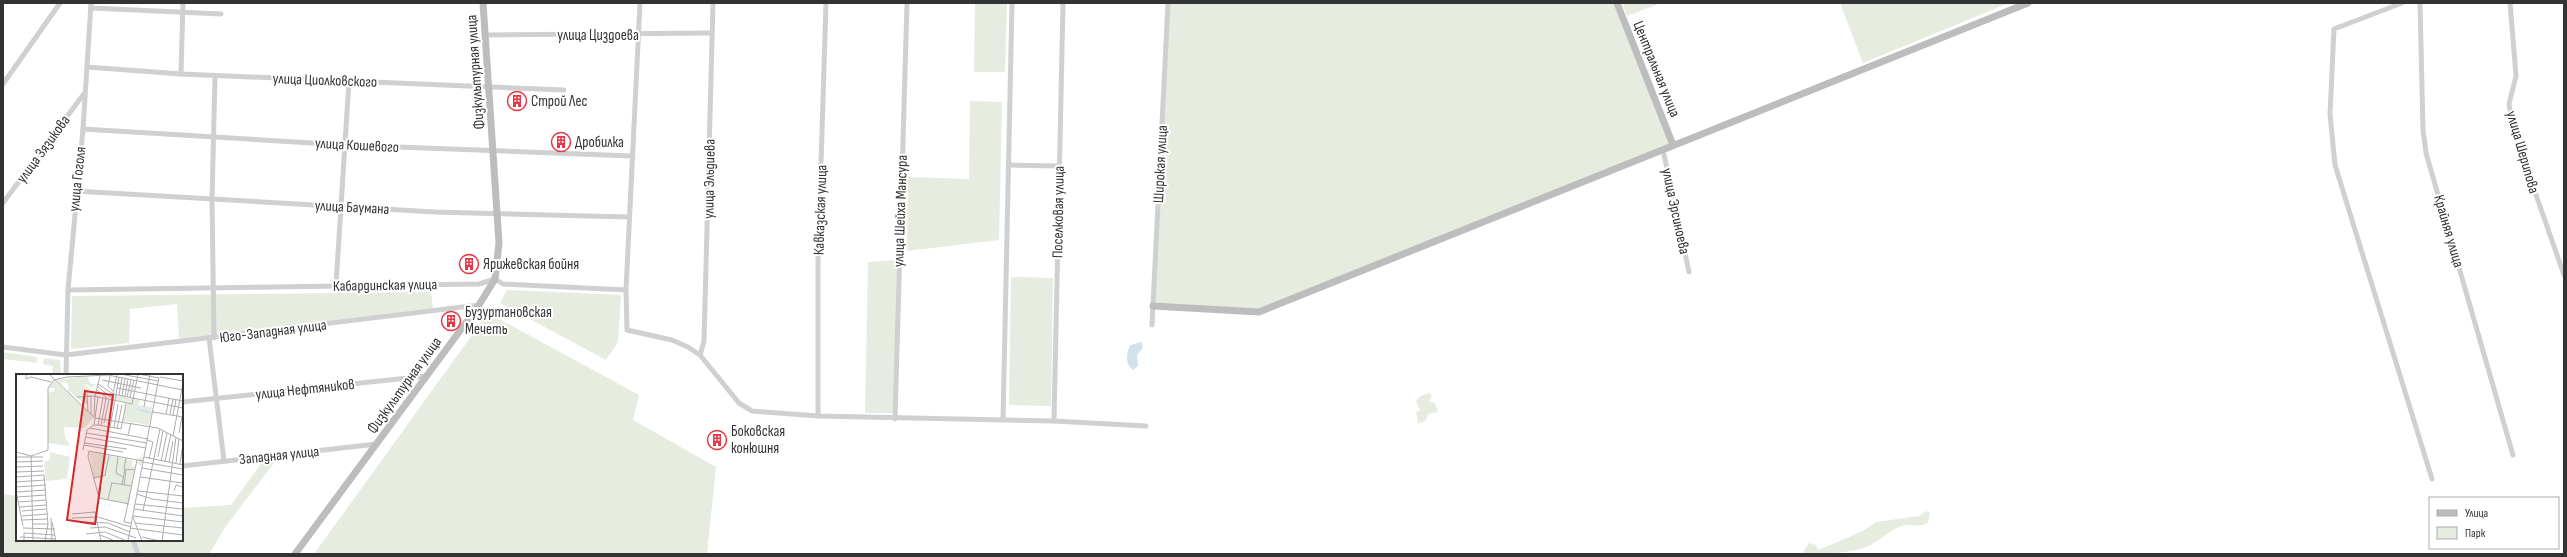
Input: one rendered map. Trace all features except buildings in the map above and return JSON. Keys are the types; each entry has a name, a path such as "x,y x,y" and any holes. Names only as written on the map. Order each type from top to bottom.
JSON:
{"street":[{"path":"3,84 60,3"},
{"path":"182,74 183,3"},
{"name":"Физкультурная улица","path":"295,554 479,305 495,279 499,257 498,213 483,3"},
{"path":"640,3 629,216 626,330 672,340 700,355 745,408 761,412 896,419 1054,420 1146,426"},
{"name":"улица Эльдиева","path":"700,355 705,333 713,3"},
{"name":"Кавказская улица","path":"818,416 818,261 826,3"},
{"name":"улица Шейха Мансура","path":"896,419 907,3"},
{"path":"1004,420 1012,3"},
{"name":"Поселковая улица","path":"1054,420 1063,3"},
{"name":"Широкая улица","path":"1152,325 1168,3"},
{"name":"Центральная улица","path":"1617,3 1673,145"},
{"path":"1153,306 1259,312 2028,3"},
{"path":"2402,3 2334,29 2330,114 2335,165 2432,479"},
{"name":"Крайняя улица","path":"2420,3 2423,130 2426,153 2513,455"},
{"name":"улица Шерипова","path":"2510,3 2516,76 2509,104 2513,128 2564,275"},
{"path":"91,5 183,13 221,14"},
{"name":"улица Гоголя","path":"66,374 68,290 75,191 83,129 83,95 87,67 91,5"},
{"name":"улица Циздоева","path":"485,35 639,35 712,33"},
{"name":"улица Циолковского","path":"87,67 215,76 564,90"},
{"path":"215,76 211,338 216,398 224,461"},
{"path":"336,285 349,82"},
{"name":"улица Зязикова","path":"3,203 83,95"},
{"name":"улица Кошевого","path":"83,129 345,145 632,156"},
{"name":"улица Эрсиноева","path":"1663,150 1689,272"},
{"path":"1009,165 1059,166"},
{"name":"улица Баумана","path":"75,191 212,200 342,206 498,213 629,216"},
{"path":"495,279 503,284 626,290"},
{"name":"Кабардинская улица","path":"68,290 479,284 495,279"},
{"name":"Юго-Западная улица","path":"3,347 66,355 479,305"},
{"name":"улица Нефтяников","path":"183,402 427,376"},
{"name":"Западная улица","path":"183,466 377,444"},
{"path":"133,541 138,554"}],"green space":[{"path":"975,3 1007,3 1005,72 974,72"},
{"path":"1168,3 1617,3 1673,145 1259,312 1153,306"},
{"path":"1622,3 1661,3 1627,16"},
{"path":"1840,3 2009,3 1863,63"},
{"path":"970,101 1002,102 999,240 907,251 908,177 969,179"},
{"path":"897,260 894,413 865,413 868,262"},
{"path":"1011,277 1053,278 1051,406 1009,405"},
{"path":"507,290 621,295 618,342 606,360 500,303"},
{"path":"431,292 433,308 179,339 177,304 130,309 129,343 71,349 72,296"},
{"path":"488,313 639,395 633,420 716,467 707,554 314,554"},
{"path":"3,352 37,357 37,363 3,359"},
{"path":"44,358 60,360 61,374 52,374 53,366 43,364"},
{"path":"1429,393 1432,395 1429,401 1435,403 1438,412 1428,414 1426,420 1418,423 1416,412 1420,410 1416,401 1420,396"},
{"path":"277,459 226,526 209,554 3,554 3,494 16,496 16,541 183,541 183,508 231,505 263,461"},
{"path":"1926,511 1930,513 1928,523 1921,525 1901,526 1892,530 1875,543 1866,547 1827,554 1802,554 1809,543 1816,545 1818,550 1863,531 1876,522 1919,516"}],"water":[{"path":"1142,342 1143,348 1137,355 1138,366 1133,370 1127,362 1129,348 1130,345"}],"place":[{"name":"Строй Лес","path":"517,101"},
{"name":"Дробилка","path":"561,142"},
{"name":"Ярижевская бойня","path":"469,264"},
{"name":"Бузуртановская Мечеть","path":"451,321"},
{"name":"Боковская конюшня","path":"717,440"}]}
